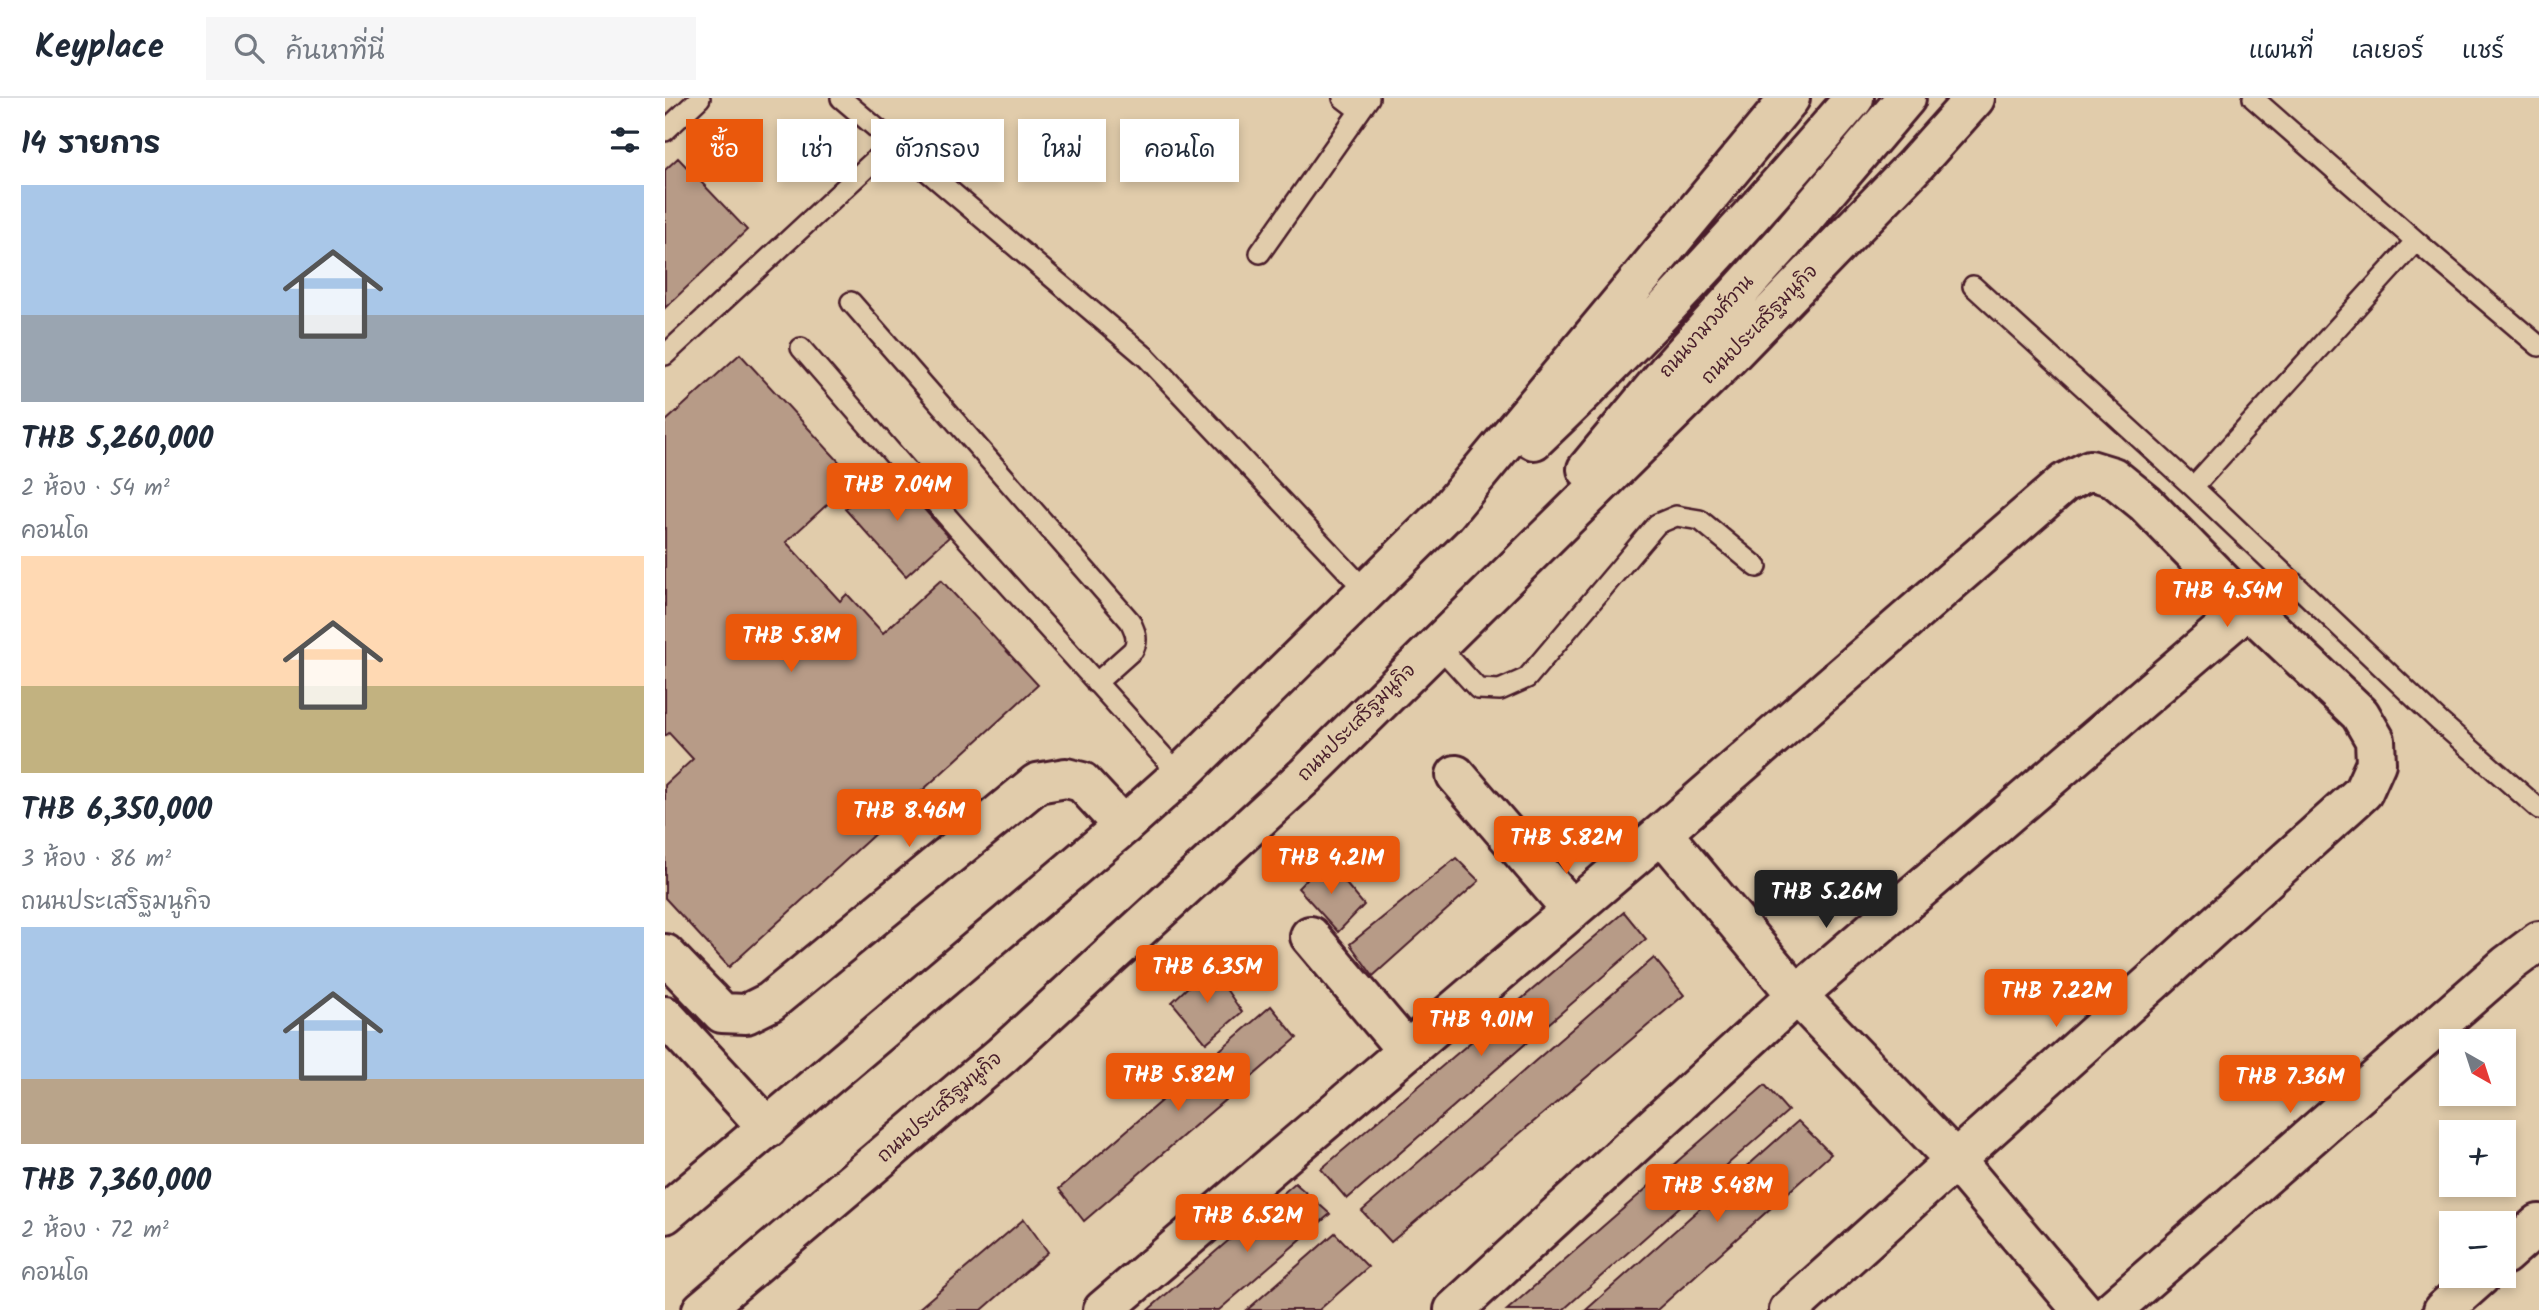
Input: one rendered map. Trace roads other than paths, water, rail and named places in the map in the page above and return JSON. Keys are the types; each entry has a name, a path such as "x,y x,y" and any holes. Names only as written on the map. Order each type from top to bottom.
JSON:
{"street":[{"path":"665,1214 1123,826 1180,775 1367,592 1446,513 1790,98"},
{"path":"1446,513 1533,441 1637,340 1768,199 1854,98"},
{"name":"ถนนงามวงศ์วาน","path":"1520,565 1583,473 1621,426 1783,243 1906,98"},
{"name":"ถนนประเสริฐมนูกิจ","path":"702,1310 1002,1055 1305,776 1717,369 1915,165 1975,98"},
{"path":"1103,1310 1662,833 2064,483 2090,470 2113,477 2145,503 2248,608 2360,714 2375,740 2376,763 2363,792 1789,1310"},
{"path":"1454,1310 1797,995 2248,608"},
{"path":"1456,775 1572,910"},
{"path":"665,954 722,1013 746,1014 770,1002 1037,783 1066,778 1082,782 1123,826"},
{"path":"1662,833 1797,995 1955,1160 2082,1310"},
{"path":"1310,936 1406,1051"},
{"path":"2112,1310 2507,965 2539,941"},
{"path":"665,1016 768,1128"},
{"path":"2516,1244 2539,1224"},
{"path":"2444,1310 2468,1288"}],"lane":[{"path":"665,131 700,98"},
{"path":"841,98 871,124"},
{"path":"1260,253 1364,104 1343,98"},
{"path":"2253,98 2539,346"},
{"path":"665,355 871,163"},
{"path":"939,182 1147,358 1367,592"},
{"path":"2193,487 2416,241"},
{"path":"1973,286 2193,487 2440,722 2539,809"},
{"path":"851,302 1130,621 1136,633 1133,650 1096,683"},
{"path":"801,348 958,529 1180,775"},
{"path":"1437,644 1478,689 1500,690 1527,678 1632,551 1657,524 1676,516 1700,520 1757,566"}]}
